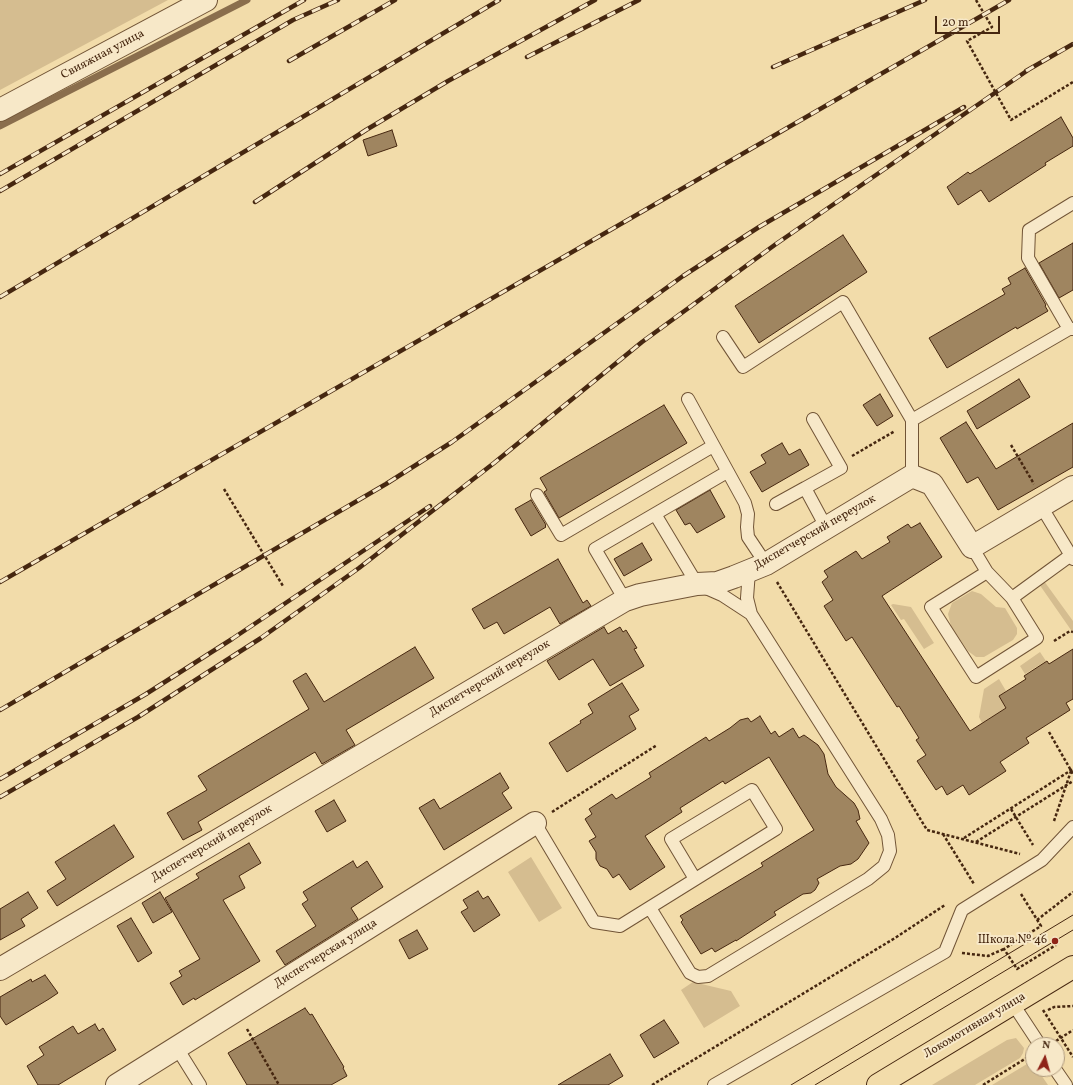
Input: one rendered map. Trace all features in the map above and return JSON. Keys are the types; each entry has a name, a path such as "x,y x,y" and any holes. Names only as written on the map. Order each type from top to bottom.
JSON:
{"main road":[{"name":"Локомотивная улица","path":"878,1085 1073,967"}],"street":[{"name":"Свияжная улица","path":"0,110 206,0"},
{"name":"Диспетчерский переулок","path":"0,969 624,600 640,595 697,584 717,583 757,567 912,476"},
{"path":"912,476 932,484 972,547 1073,487"},
{"name":"Диспетчерская улица","path":"117,1085 535,824"}],"lane":[{"path":"912,420 1071,329 1028,258 1029,230 1073,203"},
{"path":"723,337 743,367 843,302 912,420 912,476"},
{"path":"650,908 690,973 698,977 708,976 868,879 884,866 890,851 888,835 881,818 751,614 747,598 757,567 748,537 748,514 745,503 688,399"},
{"path":"776,504 841,468 813,419"},
{"path":"538,495 561,535 713,446"},
{"path":"624,600 595,549 727,472"},
{"path":"805,488 826,527"},
{"path":"1012,598 1072,557 1043,505"},
{"path":"655,514 697,584 722,595 751,614"},
{"path":"972,547 987,572 1012,598 1037,638 976,677 931,607 987,572"},
{"path":"535,824 594,922 620,926 776,830 752,790 671,839 695,879"},
{"path":"714,1085 946,952 962,910 1042,860 1073,827"},
{"path":"1013,1004 1035,1037"},
{"path":"177,1048 200,1085"}],"path":[{"path":"976,0 992,27 967,41 1011,120 1073,82"},
{"path":"839,464 912,420"},
{"path":"1011,445 1043,505"},
{"path":"224,489 283,586"},
{"path":"757,567 927,830 1042,860"},
{"path":"1050,644 1070,631 1073,632"},
{"path":"1049,732 1073,774"},
{"path":"535,824 657,745"},
{"path":"963,839 1072,770"},
{"path":"1054,823 1072,770"},
{"path":"976,842 1073,782"},
{"path":"1011,808 1042,860"},
{"path":"942,833 982,897"},
{"path":"946,952 988,956 1004,949 1041,926 1012,879"},
{"path":"1037,920 1073,892"},
{"path":"652,1085 895,938 948,903"},
{"path":"1004,949 1017,969 1056,945"},
{"path":"1060,1037 1043,1010 1054,1007 1073,1006"},
{"path":"236,1011 279,1085"},
{"path":"1062,1037 1073,1030"},
{"path":"1065,1044 1073,1057"},
{"path":"983,1085 1025,1059"}],"shaded area":[{"path":"0,0 168,0 0,90"},
{"path":"1044,581 1073,621 1073,630 1071,630 1039,584"},
{"path":"972,591 981,594 996,607 1005,608 1017,628 1017,634 1013,640 984,657 976,657 968,651 951,626 948,614 952,603"},
{"path":"891,605 911,607 934,643 924,649 904,619 901,620"},
{"path":"1040,652 1046,661 1025,674 1020,666"},
{"path":"999,679 1006,691 999,696 1006,708 982,723 979,717 984,689"},
{"path":"531,857 562,908 539,922 508,872"},
{"path":"693,982 731,991 740,1006 704,1028 681,990"},
{"path":"1016,1038 1024,1048 1020,1058 975,1085 932,1085 1007,1040"},
{"path":"1025,1065 1025,1077 1042,1077 1048,1085 992,1085"}],"building":[{"path":"1061,117 1073,138 1073,146 1045,163 1046,165 989,202 981,190 958,205 947,187 968,172 970,174"},
{"path":"392,130 397,146 368,156 363,140"},
{"path":"843,235 867,272 759,343 735,306"},
{"path":"1073,243 1073,290 1059,298 1039,263"},
{"path":"1025,268 1048,311 1017,329 1016,327 947,368 929,338 1005,294 1002,289 1011,284 1008,278"},
{"path":"1019,379 1030,397 977,429 967,411"},
{"path":"880,394 893,416 877,426 863,405"},
{"path":"664,405 687,443 559,518 544,492 547,490 540,478"},
{"path":"966,422 996,469 1073,423 1073,467 998,510 978,477 967,483 940,438"},
{"path":"782,443 789,455 800,449 809,465 762,492 750,472 766,463 761,455"},
{"path":"710,490 725,517 697,533 690,523 685,525 676,510"},
{"path":"531,500 546,527 531,536 515,509"},
{"path":"920,523 942,557 882,596 970,731 1006,708 999,696 1026,679 1024,676 1047,661 1049,664 1073,649 1073,699 1066,703 1070,710 1026,738 1029,743 1000,762 1006,771 969,795 963,785 947,795 942,786 936,790 917,761 926,755 916,740 919,738 852,637 846,641 824,606 833,600 822,582 828,577 824,571 856,551 862,559 890,542 887,537 908,524 911,528"},
{"path":"642,543 652,560 624,576 614,559"},
{"path":"558,559 583,603 587,600 591,606 560,624 550,607 504,634 497,622 484,629 472,609"},
{"path":"604,627 608,634 620,627 623,632 626,630 637,648 634,649 644,666 610,686 593,659 559,680 547,661"},
{"path":"415,647 434,678 346,730 355,745 322,764 315,752 198,822 202,830 183,840 167,813 207,790 198,776 309,709 293,681 306,673 324,702"},
{"path":"622,683 639,710 629,716 636,729 567,772 549,743 581,723 580,721 593,713 588,704"},
{"path":"760,716 771,734 775,731 779,737 793,728 799,738 804,735 818,745 824,754 828,774 836,787 854,803 858,810 860,819 856,821 869,843 858,859 851,864 840,866 817,879 819,883 815,890 811,893 803,894 774,912 776,915 736,941 715,952 712,948 701,954 681,922 683,920 680,916 763,866 761,863 814,830 769,757 725,784 723,781 680,808 682,812 645,836 665,867 630,890 619,874 613,878 607,869 600,866 596,859 596,852 589,841 596,837 585,819 592,814 589,809 612,794 616,799 651,777 649,773 706,737 709,741 740,720 748,718 751,722"},
{"path":"500,773 509,788 502,793 512,808 444,850 419,808 434,799 440,809"},
{"path":"334,800 346,821 327,832 315,811"},
{"path":"114,825 134,857 57,906 47,891 66,879 55,862"},
{"path":"249,843 261,863 239,876 245,888 223,900 260,961 195,1000 194,998 183,1005 170,983 182,976 179,971 200,959 165,898 199,878 196,874"},
{"path":"353,861 357,868 367,861 383,887 351,908 358,919 285,965 276,951 316,926 302,904 308,900 303,892"},
{"path":"478,891 483,899 488,896 500,915 474,932 461,912 468,908 463,900"},
{"path":"28,892 38,908 21,919 25,926 0,940 0,909"},
{"path":"160,892 172,912 153,923 142,903"},
{"path":"131,918 152,953 138,962 117,926"},
{"path":"417,930 428,949 409,959 399,940"},
{"path":"45,975 58,993 6,1025 0,1016 0,997 31,979 32,982"},
{"path":"305,1008 310,1015 312,1014 344,1067 343,1068 347,1076 331,1085 247,1085 228,1053"},
{"path":"664,1020 679,1043 654,1058 640,1035"},
{"path":"95,1024 99,1031 103,1028 116,1050 58,1085 38,1085 27,1066 44,1055 39,1047 73,1026 78,1034"},
{"path":"610,1054 623,1076 608,1085 558,1085"}],"waterway":[{"path":"0,126 247,0"}],"tram line":[{"path":"791,1085 1073,915"},
{"path":"815,1085 1073,930"}],"railway":[{"path":"0,174 304,0"},
{"path":"0,191 293,20 338,0"},
{"path":"289,61 395,0"},
{"path":"0,297 499,0"},
{"path":"255,202 366,130 448,81 595,0"},
{"path":"527,57 639,0"},
{"path":"773,67 925,0"},
{"path":"0,582 1009,0"},
{"path":"1026,71 1073,44"},
{"path":"0,797 138,717 261,638 359,568 494,463 642,342 776,244 1031,68"},
{"path":"0,710 386,484 452,442 683,276 759,227 964,107"},
{"path":"0,779 146,694 232,639 430,506"}],"place":[{"name":"Школа № 46","path":"1055,941"}]}
